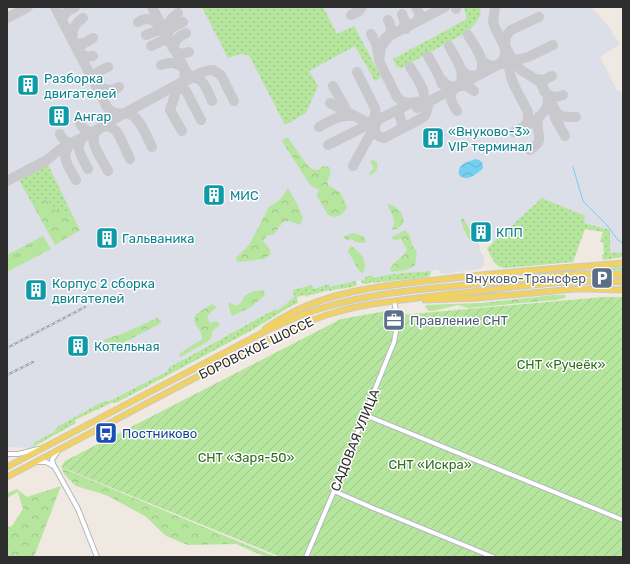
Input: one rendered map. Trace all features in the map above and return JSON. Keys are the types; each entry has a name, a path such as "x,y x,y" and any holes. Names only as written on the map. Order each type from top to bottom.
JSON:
{"main road":[{"path":"260,334 272,324 303,307 362,290 494,273 623,263"},
{"name":"БОРОВСКОЕ ШОССЕ","path":"7,467 260,334 313,311 349,300 387,294 568,274 597,273 623,275"},
{"name":"БОРОВСКОЕ ШОССЕ","path":"7,477 241,353 312,320 334,313 370,304 571,281 590,280 623,282"},
{"path":"411,299 429,300 477,298 584,289 623,290"}],"street":[{"name":"САДОВАЯ УЛИЦА","path":"306,557 394,342 398,320 394,301"},
{"path":"365,415 623,520"},
{"path":"7,454 20,454 46,447"},
{"path":"59,450 52,460 54,466 78,509 97,557"},
{"path":"37,462 46,462 54,466"},
{"path":"334,491 493,557"}],"shaded area":[{"path":"7,7 591,7 612,30 620,44 600,57 617,90 623,92 623,252 610,254 610,230 583,223 585,217 542,198 493,243 487,231 476,237 484,258 484,265 480,269 443,274 438,269 427,272 393,274 373,278 372,276 362,280 330,287 328,285 313,289 312,285 293,291 294,297 277,311 274,309 168,368 168,371 110,401 102,402 57,427 54,432 35,442 31,448 7,447"}],"green space":[{"path":"202,7 323,7 337,34 354,26 381,77 375,81 355,46 309,71 318,86 306,113 285,125 249,55 240,54 228,58"},
{"path":"464,7 480,7 481,11 477,21 467,32 401,68 397,67 393,59 467,19"},
{"path":"285,138 288,138 308,166 312,169 318,170 323,166 330,168 328,185 340,192 347,207 341,215 334,217 328,215 317,196 319,190 310,185 282,141"},
{"path":"373,160 377,162 377,168 375,173 371,175 369,174 374,168 371,163"},
{"path":"48,165 71,212 56,212 45,199 32,203 19,180"},
{"path":"288,188 303,218 300,225 289,221 283,222 274,234 267,236 263,241 269,248 271,254 264,259 238,262 236,258 249,245 268,208 281,199"},
{"path":"542,198 585,216 584,223 610,230 610,253 623,252 623,257 603,260 603,242 600,242 603,232 585,229 573,262 504,268 498,265 493,261 487,248"},
{"path":"45,199 56,211 71,212 80,230 55,245 32,203"},
{"path":"387,204 397,208 403,217 403,224 393,230 394,220"},
{"path":"463,218 474,237 475,242 473,243 464,230 461,220"},
{"path":"405,230 410,236 412,245 417,252 415,265 407,270 392,272 390,269 407,250 401,239 393,240 392,237"},
{"path":"353,233 363,236 366,240 365,243 356,242 351,239 347,240 343,237"},
{"path":"43,236 51,249 7,272 7,255"},
{"path":"350,246 360,253 364,261 365,269 363,273 359,271 348,251"},
{"path":"623,267 623,271 592,269"},
{"path":"431,271 428,277 372,282 368,284 361,282 362,280 366,279 365,277 372,275 373,278 393,274"},
{"path":"356,281 357,285 351,287 311,294 306,297 305,295 297,297 298,303 254,329 118,402 111,403 75,420 76,423 31,448 35,442 54,432 57,427 102,402 110,401 168,371 168,368 275,309 277,311 294,297 293,290 312,285 314,289 329,284 330,287"},
{"path":"263,290 265,295 251,307 232,316 228,302 236,306 242,302 244,296 254,291"},
{"path":"566,295 565,298 555,300 468,308 458,305 433,311 429,311 425,307 427,305 481,303"},
{"path":"603,297 623,297 623,557 281,557 61,467 65,461 341,319 387,311 399,318 400,315"},
{"path":"212,304 217,307 207,316 210,323 217,321 220,325 212,331 212,337 207,342 180,357 179,355 182,352 202,339 201,333 194,321 196,314"},
{"path":"157,318 161,321 161,323 117,346 115,351 111,353 106,350 103,340 124,333"},
{"path":"62,468 276,557 266,557 236,544 188,545 166,536 145,516 106,495 76,486 64,474"},
{"path":"61,486 34,557 7,557 7,527 12,526 23,509 18,492 7,498 7,493 17,489 27,497"}],"water":[{"path":"476,159 482,162 482,170 467,178 459,175 460,168 463,164"}],"waterway":[{"path":"573,167 583,201 606,224 618,240 623,243"}],"taxiway":[{"path":"7,18 28,7"},
{"path":"55,7 108,109 116,113 129,114 137,119 152,147"},
{"path":"62,21 65,14 75,7"},
{"path":"152,7 186,71 204,84 212,101"},
{"path":"351,15 359,11 362,7"},
{"path":"416,7 420,15 417,21"},
{"path":"379,60 381,47 389,36 445,7"},
{"path":"410,67 420,82 424,93 422,104 417,108 501,63 504,58 505,48 493,22 495,7"},
{"path":"167,33 170,21 178,13"},
{"path":"402,14 405,22 403,28 406,29"},
{"path":"539,17 511,30 506,36 505,46 521,70 540,82 557,113 563,116 576,117"},
{"path":"83,18 75,25 72,34 73,42 77,44 83,43"},
{"path":"138,22 149,19 164,27 172,28"},
{"path":"385,38 389,36 391,32 388,20"},
{"path":"168,33 170,29 183,22"},
{"path":"146,35 159,30 165,32 165,36"},
{"path":"186,33 177,39 174,50 181,54 189,52"},
{"path":"371,34 376,43 380,63 397,97 403,102 411,103"},
{"path":"461,69 466,74 473,76 478,75 482,68 480,55 468,35"},
{"path":"93,38 82,45 79,53 87,57 93,56"},
{"path":"151,46 164,40 171,42 172,47"},
{"path":"481,60 488,65 494,66 528,57 553,45"},
{"path":"441,79 448,86 457,87 462,77 460,66 449,46"},
{"path":"506,53 511,77 528,112 528,121 524,127"},
{"path":"428,56 442,84"},
{"path":"7,181 47,160 59,150 182,82 185,77 184,68 173,63 161,65"},
{"path":"108,67 95,75 95,84 107,90 113,90 119,87"},
{"path":"182,131 170,110 180,84 200,73 213,70 221,75 234,101"},
{"path":"330,103 366,122 372,122 375,115 375,108 357,72"},
{"path":"535,79 544,80 552,76"},
{"path":"333,86 347,111"},
{"path":"457,111 451,99 453,90 459,86 466,86 474,91"},
{"path":"172,88 176,87 186,91 201,120"},
{"path":"544,91 548,95 563,95"},
{"path":"514,132 537,118 542,113 548,102 547,96"},
{"path":"376,123 375,128 377,135 384,138 424,117 430,101"},
{"path":"328,145 411,103 428,102"},
{"path":"400,130 402,127 399,114 401,108"},
{"path":"553,110 555,118 565,136"},
{"path":"319,127 339,117 353,116"},
{"path":"530,150 536,146 538,142 537,122 539,116"},
{"path":"79,121 81,126 85,129 94,131"},
{"path":"353,166 376,124"},
{"path":"108,171 94,143 95,134 100,128 108,127 116,131 122,140 130,159"},
{"path":"60,134 65,141 73,143"},
{"path":"82,138 79,150 88,169"},
{"path":"70,144 65,153 65,158 76,180"}],"railway":[{"path":"7,348 85,307"},
{"path":"7,375 33,362"}],"place":[{"name":"Разборка двигателей","path":"28,85"},
{"name":"Ангар","path":"59,116"},
{"name":"«Внуково-3» VIP терминал","path":"433,138"},
{"name":"МИС","path":"214,195"},
{"name":"КПП","path":"481,232"},
{"name":"Гальваника","path":"107,238"},
{"name":"Внуково-Трансфер","path":"602,278"},
{"name":"Корпус 2 сборка двигателей","path":"36,290"},
{"name":"Правление СНТ","path":"394,320"},
{"name":"Котельная","path":"78,346"},
{"name":"Постниково","path":"106,433"}],"park label":[{"name":"СНТ «Ручеёк»","path":"561,364"},
{"name":"СНТ «Заря-50»","path":"246,457"},
{"name":"СНТ «Искра»","path":"430,464"}]}
